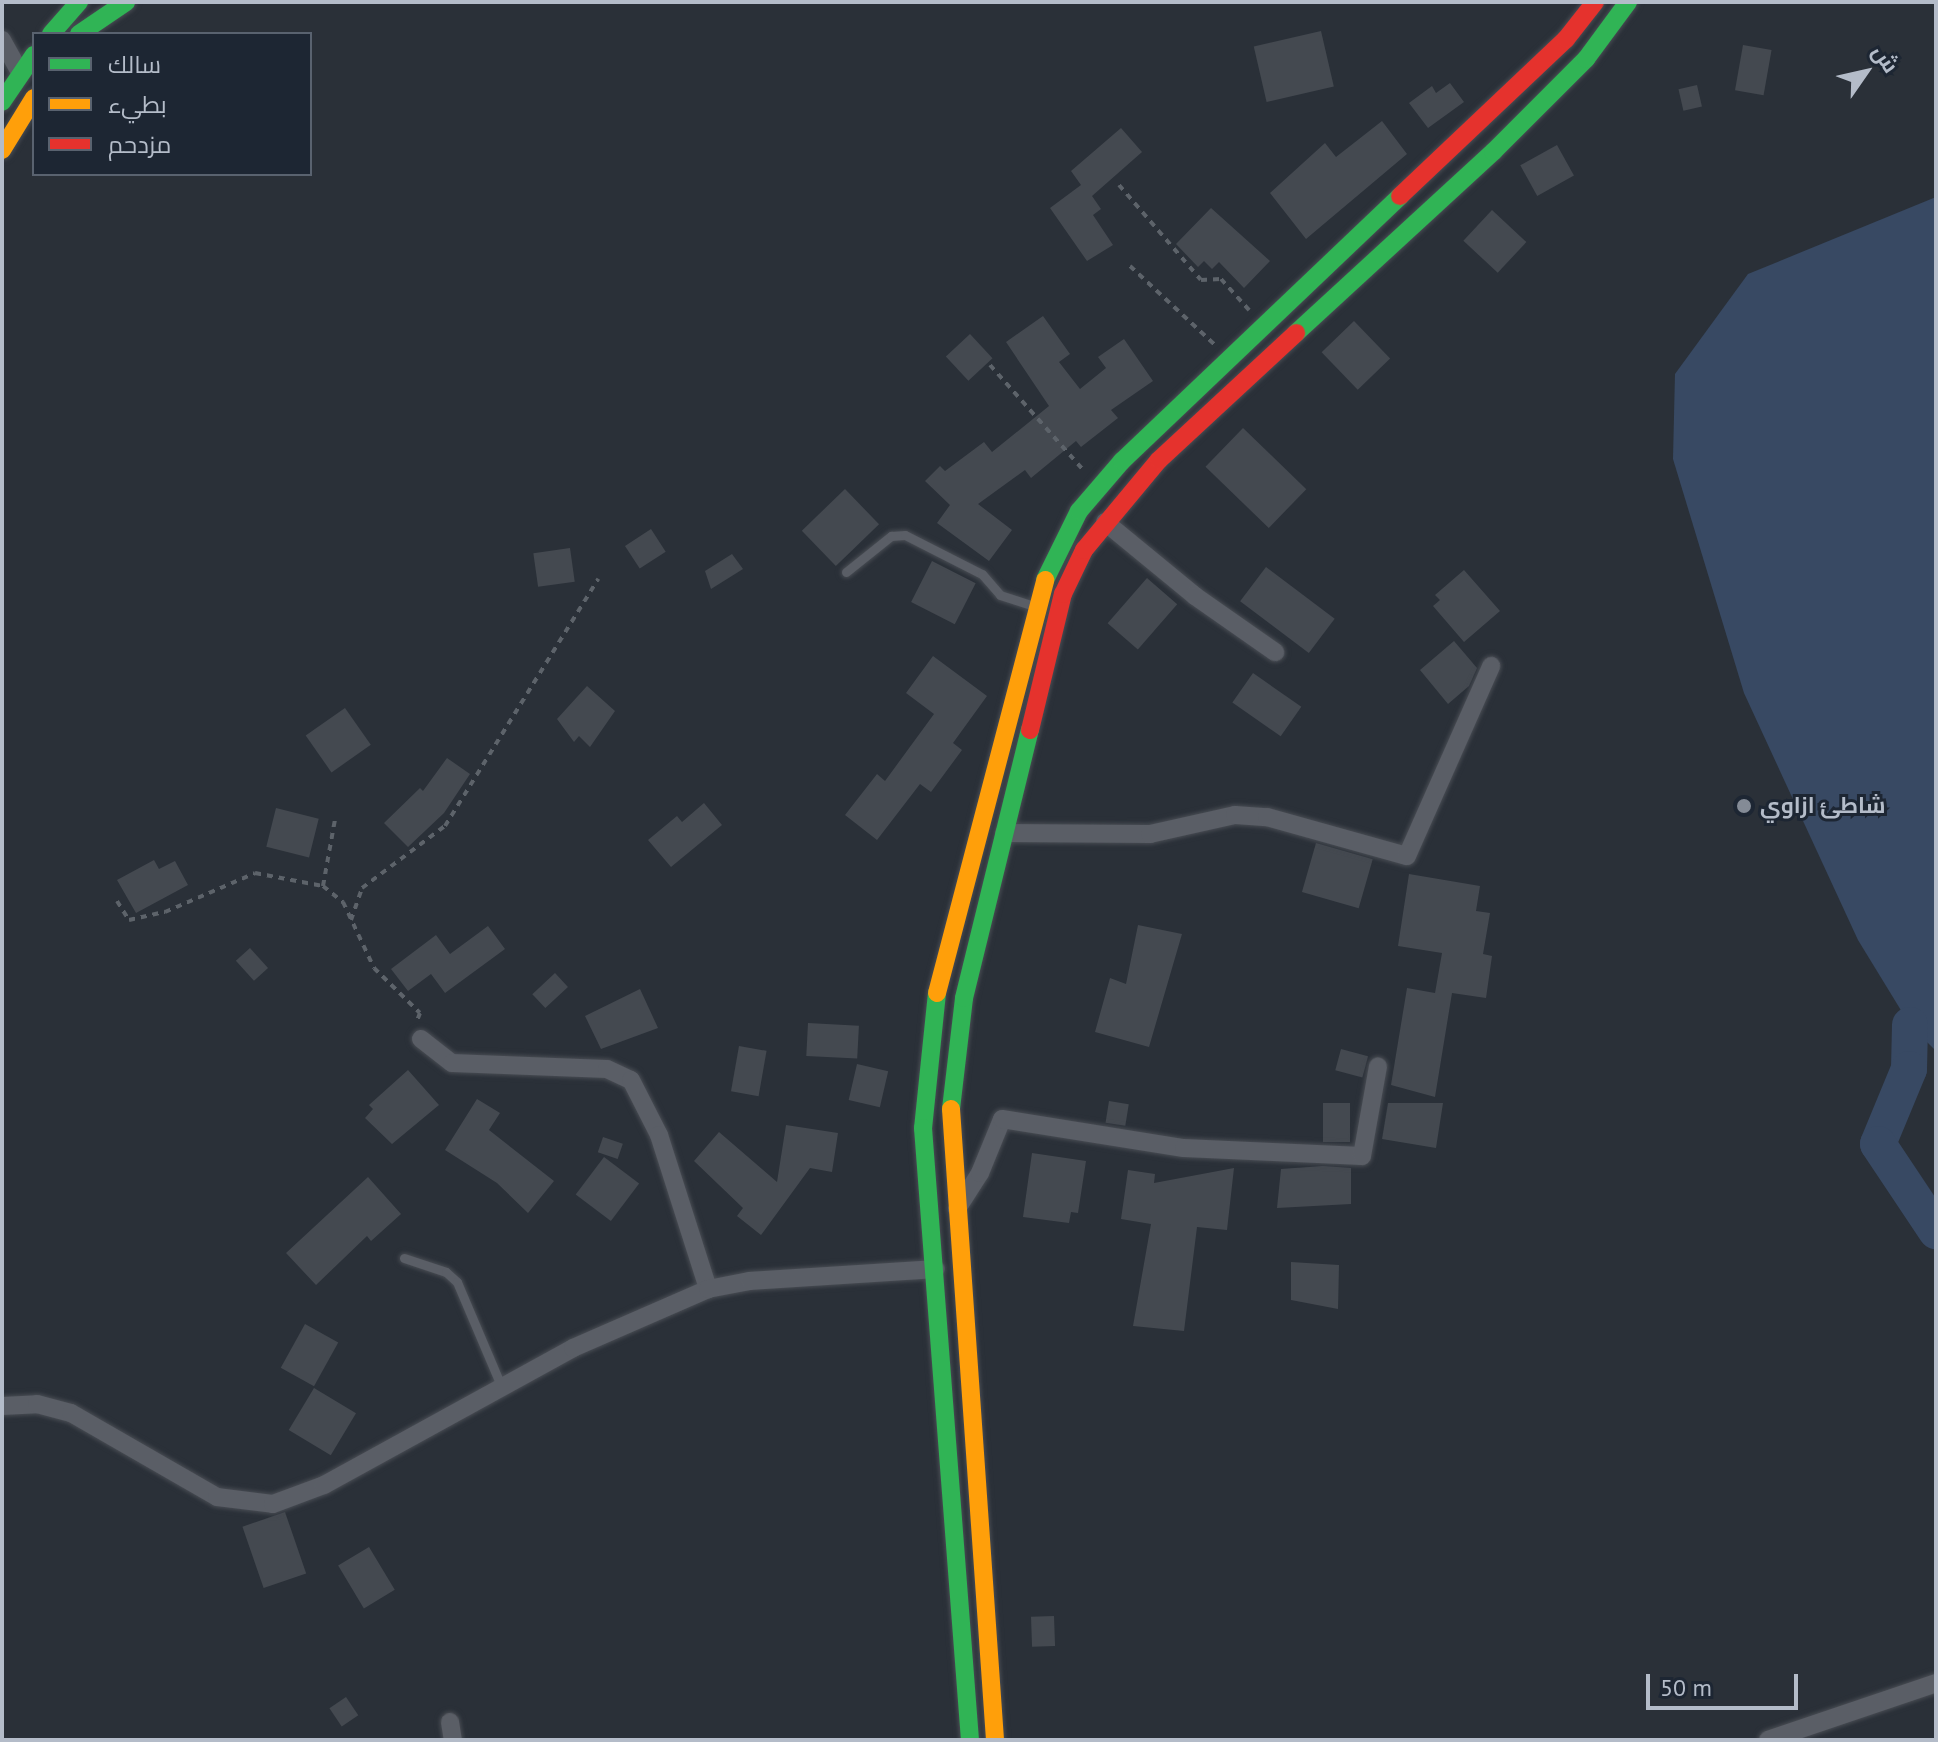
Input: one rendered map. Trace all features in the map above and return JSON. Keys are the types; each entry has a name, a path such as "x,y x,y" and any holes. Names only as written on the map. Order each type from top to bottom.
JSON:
{"main road":[{"path":"53,32 79,2"},
{"path":"82,32 126,2"},
{"path":"970,1740 923,1128 937,993 1035,607 1053,557 1098,488 1566,39 1595,2"},
{"path":"995,1740 950,1131 954,1064 1004,833 1063,594 1084,550 1159,460 1545,100 1586,59 1628,2"},
{"path":"2,102 32,58"},
{"path":"2,150 32,101"}],"street":[{"path":"2,40 20,73"},
{"path":"1105,522 1275,652"},
{"path":"1004,833 1150,834 1235,815 1267,817 1407,856 1491,666"},
{"path":"421,1039 452,1063 607,1069 631,1080 659,1135 708,1289"},
{"path":"957,1209 980,1173 1002,1119 1184,1148 1362,1156 1378,1066"},
{"path":"2,1406 37,1404 71,1413 217,1497 273,1504 324,1485 503,1391 573,1348 708,1289 750,1281 936,1269"},
{"path":"1768,1740 1800,1735 1936,1683"}],"lane":[{"path":"846,572 891,536 905,535 982,574 1000,595 1035,607"},
{"path":"404,1258 446,1272 457,1282 503,1391"}],"path":[{"path":"1119,185 1201,280 1221,279 1265,327"},
{"path":"1130,266 1230,359"},
{"path":"990,365 1098,488"},
{"path":"351,920 362,888 445,826 598,579"},
{"path":"323,886 335,819"},
{"path":"117,901 129,920 165,912 255,873 323,886 343,902 374,968 420,1013 413,1033 421,1039"}],"water":[{"path":"1936,197 1936,1051 1910,1025 1858,940 1744,693 1673,459 1675,374 1748,274"}],"building":[{"path":"1321,31 1334,87 1267,102 1254,47"},
{"path":"1743,45 1772,50 1764,95 1735,90"},
{"path":"1450,83 1464,102 1428,128 1409,103 1432,86 1436,93"},
{"path":"1697,85 1702,106 1683,111 1678,89"},
{"path":"1382,121 1407,154 1306,239 1270,193 1325,143 1336,157"},
{"path":"1121,128 1142,152 1092,196 1101,209 1093,215 1113,245 1087,261 1050,208 1081,185 1071,171"},
{"path":"1557,145 1574,176 1537,196 1520,165"},
{"path":"1211,208 1270,261 1244,288 1219,262 1212,269 1204,261 1198,267 1176,244"},
{"path":"1492,210 1526,242 1498,273 1463,241"},
{"path":"1043,316 1070,354 1059,362 1080,389 1106,368 1098,357 1124,339 1153,381 1111,410 1118,418 1081,447 1076,441 1031,478 1025,470 978,504 1012,530 989,561 937,523 950,505 925,481 940,466 945,471 984,442 992,452 1049,406 1006,342"},
{"path":"1354,321 1390,358 1358,390 1322,352"},
{"path":"970,334 993,358 968,381 946,357"},
{"path":"1243,428 1306,489 1269,528 1205,467"},
{"path":"845,489 879,524 836,566 802,531"},
{"path":"651,529 666,552 640,569 625,546"},
{"path":"570,548 575,582 538,587 533,553"},
{"path":"732,554 743,569 711,589 705,571"},
{"path":"932,561 976,583 955,624 911,602"},
{"path":"1266,567 1335,619 1309,653 1240,601"},
{"path":"1464,570 1500,611 1464,642 1433,606 1440,600 1435,595"},
{"path":"1147,578 1177,604 1138,650 1108,623"},
{"path":"1454,641 1477,668 1469,686 1448,704 1420,670"},
{"path":"933,656 987,696 953,743 962,750 931,792 920,784 877,840 845,815 877,774 885,781 934,714 906,693"},
{"path":"1253,673 1301,707 1281,736 1232,702"},
{"path":"587,686 615,711 590,747 579,736 574,742 557,719"},
{"path":"345,708 371,745 331,772 306,736"},
{"path":"447,758 470,774 444,813 408,847 384,823 420,788 423,791"},
{"path":"704,803 722,825 671,867 648,840 677,816 682,822"},
{"path":"276,808 319,819 309,857 266,847"},
{"path":"1316,843 1373,859 1359,908 1302,892"},
{"path":"154,860 159,869 175,861 188,885 136,913 117,880"},
{"path":"1409,874 1480,886 1476,911 1490,913 1483,954 1492,956 1486,998 1452,993 1435,1097 1391,1085 1407,988 1435,993 1442,953 1398,946"},
{"path":"1138,925 1182,934 1149,1047 1095,1032 1110,978 1126,984"},
{"path":"488,926 505,949 445,993 431,974 408,991 391,969 436,935 450,954"},
{"path":"250,948 268,968 254,981 236,961"},
{"path":"555,973 568,987 545,1008 532,994"},
{"path":"640,989 658,1028 601,1049 585,1016"},
{"path":"808,1023 859,1026 857,1059 806,1056"},
{"path":"739,1046 767,1051 759,1096 731,1091"},
{"path":"1341,1049 1368,1056 1362,1077 1335,1070"},
{"path":"857,1064 888,1071 880,1107 849,1100"},
{"path":"408,1070 439,1105 392,1144 365,1118 373,1109 369,1105"},
{"path":"477,1099 500,1113 489,1130 554,1181 528,1213 497,1183 445,1150"},
{"path":"1109,1101 1129,1104 1125,1126 1106,1123"},
{"path":"1323,1103 1350,1103 1350,1142 1323,1142"},
{"path":"1388,1103 1443,1103 1436,1148 1382,1139"},
{"path":"786,1125 838,1133 832,1172 810,1168 761,1235 737,1216 743,1208 694,1161 719,1132 777,1182"},
{"path":"603,1137 623,1144 618,1159 598,1152"},
{"path":"1032,1153 1086,1161 1078,1213 1071,1212 1069,1223 1023,1217"},
{"path":"604,1157 639,1183 611,1221 576,1195"},
{"path":"1234,1168 1227,1230 1197,1227 1184,1331 1133,1326 1151,1224 1121,1219 1128,1170 1155,1174 1154,1183"},
{"path":"1351,1168 1351,1204 1277,1208 1281,1169"},
{"path":"368,1177 401,1214 371,1241 367,1236 316,1285 286,1253"},
{"path":"1291,1262 1339,1265 1338,1309 1291,1300"},
{"path":"305,1324 338,1342 314,1386 281,1368"},
{"path":"314,1388 356,1413 331,1455 289,1430"},
{"path":"285,1512 306,1573 264,1588 242,1527"},
{"path":"369,1547 395,1590 364,1608 338,1566"},
{"path":"1054,1616 1055,1646 1032,1647 1031,1617"},
{"path":"346,1697 358,1715 342,1726 329,1708"}],"waterway":[{"path":"1910,1025 1909,1069 1878,1144 1936,1231"}],"traffic: fast":[{"path":"53,32 79,2"},
{"path":"82,32 126,2"},
{"path":"1296,333 1493,152 1586,59 1628,2"},
{"path":"2,102 32,58"},
{"path":"1045,580 1079,511 1122,461 1400,196"},
{"path":"951,1109 964,998 1030,730"},
{"path":"937,993 923,1128 970,1740"}],"traffic: slow":[{"path":"2,150 32,101"},
{"path":"937,993 1045,580"},
{"path":"951,1109 995,1740"}],"traffic: jam":[{"path":"1400,196 1566,39 1595,2"},
{"path":"1030,730 1063,594 1084,550 1159,460 1296,333"}],"place":[{"name":"شاطئ ازاوي","path":"1744,806"}]}
